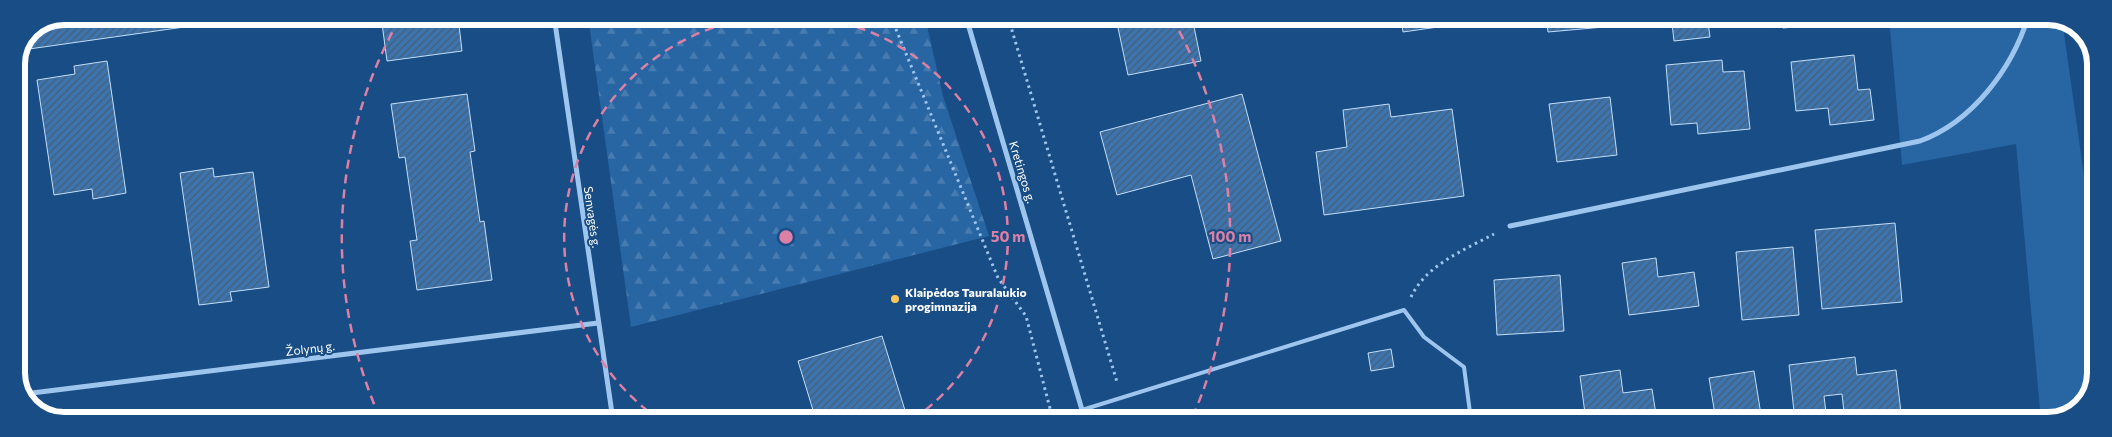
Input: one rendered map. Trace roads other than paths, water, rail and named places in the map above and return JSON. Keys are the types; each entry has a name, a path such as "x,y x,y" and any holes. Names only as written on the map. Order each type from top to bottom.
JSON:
{"street":[{"name":"Senvagės g.","path":"555,25 612,412"},
{"name":"Kretingos g.","path":"968,25 1082,410"},
{"path":"1510,226 1920,141 1939,134 1997,82 2021,40 2026,25"},
{"name":"Žolynų g.","path":"30,393 598,323"}],"lane":[{"path":"1082,410 1404,310 1424,337 1464,367 1470,412"}],"place":[{"name":"Klaipėdos Tauralaukio progimnazija","path":"895,299"}]}
